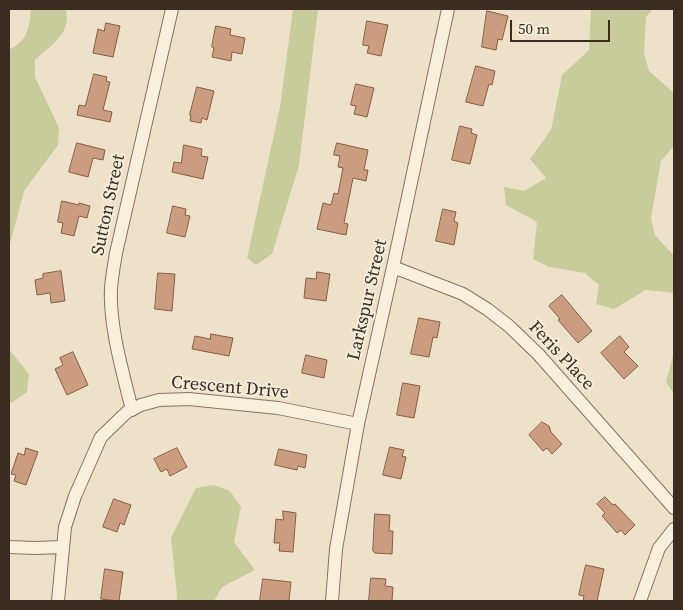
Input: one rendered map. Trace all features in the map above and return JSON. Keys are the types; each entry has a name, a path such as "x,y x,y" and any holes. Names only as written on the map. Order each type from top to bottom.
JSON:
{"street":[{"name":"Sutton Street","path":"132,410 121,365 112,310 111,288 116,253 172,9"},
{"name":"Larkspur Street","path":"332,601 336,549 358,424 448,9"},
{"name":"Feris Place","path":"393,267 463,294 509,326 539,355 674,508"},
{"name":"Crescent Drive","path":"58,601 65,526 75,496 101,436 126,412 141,405 160,400 189,399 278,408 358,424"},
{"path":"640,601 659,548 674,529"},
{"path":"9,547 62,547"}],"green space":[{"path":"31,9 66,9 66,26 63,32 54,44 35,60 35,77 59,128 58,145 24,191 9,248 9,50 24,38"},
{"path":"293,9 318,9 299,165 272,254 256,265 247,258 280,107"},
{"path":"591,9 653,9 646,17 644,54 649,71 674,93 674,146 661,161 651,218 655,235 674,256 674,293 646,290 614,309 596,304 599,285 585,273 549,267 533,259 537,222 506,205 504,187 524,191 546,178 530,159 551,130 562,75 589,50"},
{"path":"9,349 29,374 27,392 11,403 9,402"},
{"path":"674,352 674,394 666,382"},
{"path":"214,485 230,491 241,507 234,542 255,570 222,587 214,601 176,601 171,538 196,488"}],"building":[{"path":"487,11 508,16 502,40 498,39 496,50 482,47"},
{"path":"367,21 388,25 381,56 367,53 369,46 363,45"},
{"path":"106,23 120,26 113,57 93,53 98,29 104,31"},
{"path":"216,26 231,29 230,35 245,38 242,54 232,52 231,61 212,57"},
{"path":"476,66 495,71 492,85 489,84 483,106 466,102"},
{"path":"94,74 107,77 106,81 110,82 103,110 112,112 110,122 77,115 79,105 85,106"},
{"path":"356,84 374,88 367,117 354,114 356,106 351,105"},
{"path":"197,87 214,91 207,120 202,118 201,123 190,121"},
{"path":"460,126 472,129 471,133 477,135 470,164 452,160"},
{"path":"77,143 105,150 103,160 93,158 88,177 69,172"},
{"path":"337,143 368,150 364,170 368,170 366,181 353,178 344,223 348,224 346,235 317,229 323,203 331,205 334,193 338,194 343,168 338,167 340,156 334,155"},
{"path":"184,145 202,149 201,156 208,157 203,179 172,172 174,162 181,163"},
{"path":"62,201 90,206 87,218 79,216 74,236 61,233 63,223 58,222"},
{"path":"173,206 186,209 185,215 190,216 185,237 167,233"},
{"path":"443,209 456,212 454,221 458,223 454,245 436,241"},
{"path":"61,271 65,301 51,303 50,293 37,295 35,280 43,278 43,274"},
{"path":"317,272 330,274 326,301 304,298 306,278 316,279"},
{"path":"158,273 175,274 172,311 155,309"},
{"path":"562,295 592,331 578,343 558,320 560,319 549,306"},
{"path":"419,318 440,322 437,338 433,337 429,357 411,354"},
{"path":"211,334 233,338 229,356 192,349 195,336 210,339"},
{"path":"620,336 629,347 624,352 638,366 624,379 601,353"},
{"path":"73,352 88,385 67,395 55,369 63,365 60,358"},
{"path":"306,355 327,360 324,378 302,373"},
{"path":"403,383 420,386 414,418 397,415"},
{"path":"542,422 549,426 551,432 562,444 552,454 547,448 543,451 529,435"},
{"path":"390,447 404,450 402,456 406,457 401,479 383,475"},
{"path":"26,448 38,452 26,485 14,481 16,475 11,474 18,453 24,455"},
{"path":"177,448 187,467 170,476 167,469 161,472 154,459"},
{"path":"279,449 307,455 305,468 298,466 297,470 275,465"},
{"path":"605,497 613,505 615,504 635,525 625,535 621,530 617,533 602,516 605,513 597,504"},
{"path":"114,499 131,505 124,525 120,523 117,532 103,527"},
{"path":"283,511 296,513 293,552 279,551 280,543 274,543 276,519 283,520"},
{"path":"375,514 390,515 389,531 393,531 392,554 375,553 373,551"},
{"path":"586,565 604,569 597,601 583,601 584,596 579,595"},
{"path":"105,569 123,572 119,601 101,599"},
{"path":"371,578 386,579 385,586 393,587 392,601 369,601"},
{"path":"263,579 291,582 289,601 260,601"}]}
